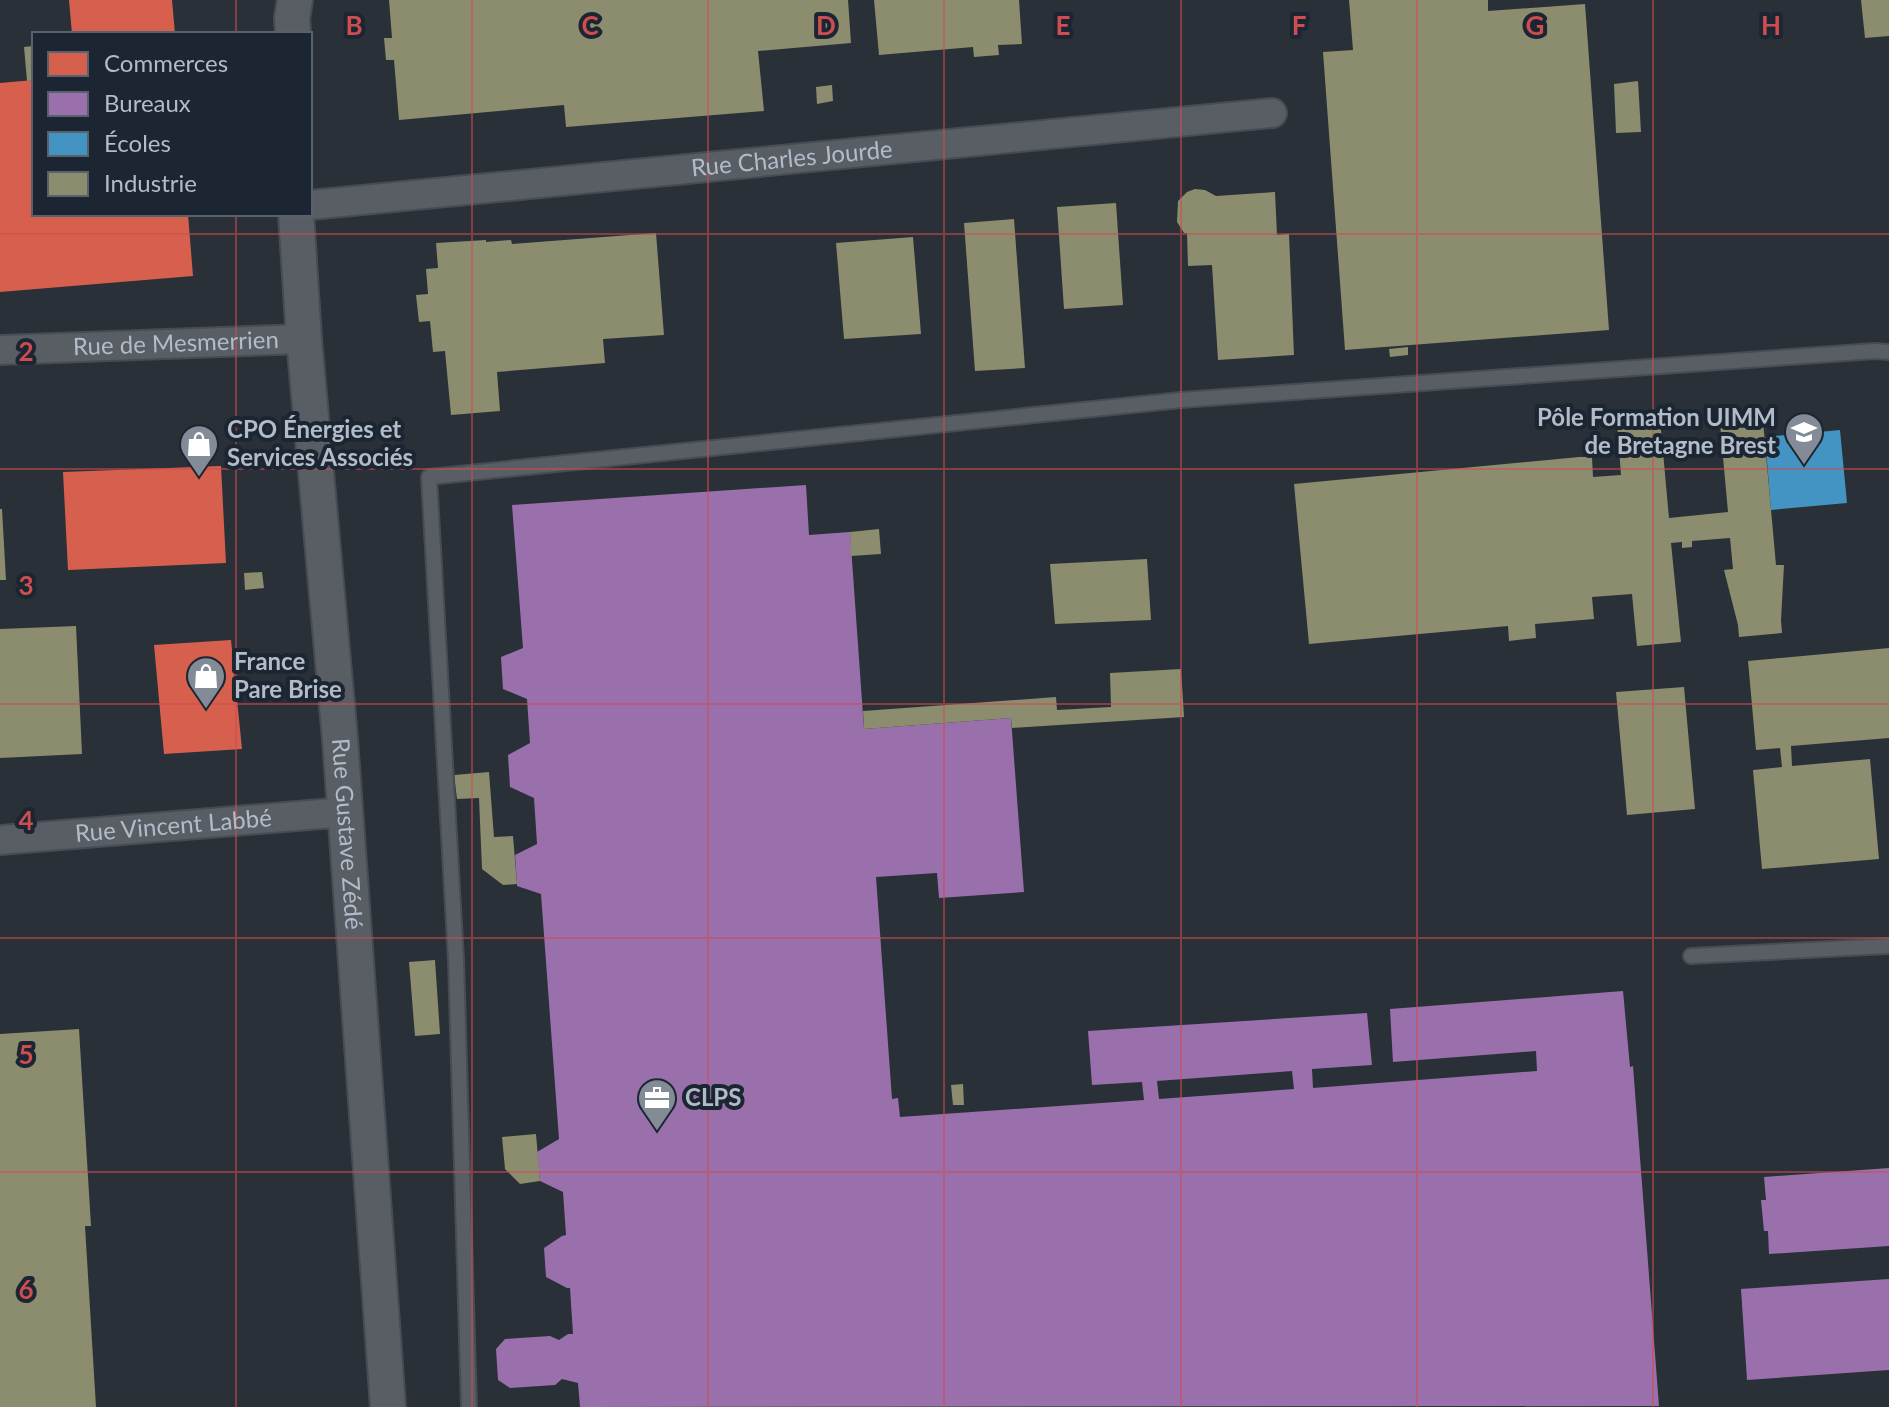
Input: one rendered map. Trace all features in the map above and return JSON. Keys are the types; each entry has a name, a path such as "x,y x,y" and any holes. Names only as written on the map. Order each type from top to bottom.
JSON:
{"street":[{"path":"293,32 295,0"},
{"name":"Rue Charles Jourde","path":"312,205 1272,113"},
{"name":"Rue Gustave Zédé","path":"296,216 304,339 346,812 388,1407"},
{"name":"Rue de Mesmerrien","path":"0,350 304,339"},
{"name":"Rue Vincent Labbé","path":"0,840 346,812"}],"lane":[{"path":"469,1407 456,960 429,477 1181,400 1889,352"},
{"path":"1691,956 1889,946"}],"building: Commerces":[{"path":"69,0 172,0 175,32 72,32"},
{"path":"32,80 32,216 188,216 193,276 0,292 0,83"},
{"path":"221,466 226,563 68,570 63,472"},
{"path":"231,640 242,749 164,754 154,645"}],"building: Bureaux":[{"path":"806,485 809,535 850,532 864,729 1011,718 1024,892 939,898 937,873 876,877 892,1099 898,1098 900,1117 1144,1100 1142,1082 1092,1085 1088,1031 1367,1013 1372,1065 1312,1069 1313,1088 1537,1071 1536,1051 1393,1062 1390,1009 1623,991 1630,1067 1633,1066 1659,1406 580,1407 578,1383 562,1379 555,1385 510,1388 498,1380 496,1349 505,1339 550,1336 559,1340 573,1334 570,1288 546,1277 544,1248 566,1235 563,1192 540,1181 537,1152 559,1139 541,894 517,886 515,855 537,844 534,798 510,787 508,755 530,743 527,699 503,689 501,657 523,648 512,505","holes":["1292,1071 1294,1089 1159,1099 1157,1081"]},
{"path":"1889,1168 1889,1246 1769,1254 1761,1200 1766,1200 1764,1177"},
{"path":"1889,1279 1889,1370 1747,1380 1741,1289"}],"building: Écoles":[{"path":"1840,430 1847,503 1771,510 1765,437"}],"building: Industrie":[{"path":"389,0 848,0 851,43 758,51 764,111 566,127 564,105 399,120 394,60 386,60 384,38 392,38"},
{"path":"874,0 1019,0 1022,44 998,45 999,55 974,57 973,47 879,55"},
{"path":"1349,0 1488,0 1488,11 1585,4 1609,330 1345,350 1323,52 1353,50"},
{"path":"1861,0 1889,0 1889,36 1865,38"},
{"path":"32,46 32,80 27,81 24,47"},
{"path":"1638,81 1641,132 1616,133 1614,84"},
{"path":"832,85 833,101 817,104 816,87"},
{"path":"1195,189 1216,196 1275,192 1277,235 1289,234 1294,355 1218,360 1212,265 1188,266 1187,233 1177,222 1178,201"},
{"path":"1116,203 1123,305 1064,309 1057,207"},
{"path":"1014,219 1025,368 975,371 964,223"},
{"path":"656,233 664,335 603,339 605,363 497,372 500,411 451,415 445,351 433,352 430,321 419,322 416,295 428,294 426,269 438,268 436,243 511,240 512,244"},
{"path":"913,237 921,334 844,339 836,243"},
{"path":"1408,347 1408,355 1390,357 1389,349"},
{"path":"1762,410 1776,565 1784,565 1782,633 1739,637 1724,570 1733,569 1730,538 1692,541 1692,547 1682,548 1682,542 1671,543 1681,642 1637,646 1632,594 1592,597 1594,619 1535,624 1536,638 1509,641 1508,626 1309,644 1294,484 1579,457 1592,457 1593,477 1621,475 1617,423 1660,419 1669,518 1728,512 1719,413"},
{"path":"2,509 6,580 0,580"},
{"path":"879,529 881,554 851,556 850,532"},
{"path":"1147,559 1151,620 1055,624 1050,564"},
{"path":"262,572 264,588 245,590 244,573"},
{"path":"76,626 82,754 0,758 0,629"},
{"path":"1889,648 1889,738 1791,746 1792,766 1870,759 1879,859 1762,869 1753,770 1782,767 1780,748 1756,750 1748,661"},
{"path":"1181,669 1184,717 1012,728 1011,718 864,729 863,711 1056,697 1057,710 1111,707 1110,673"},
{"path":"1684,687 1695,809 1627,815 1616,692"},
{"path":"489,772 494,837 513,836 517,884 503,885 482,869 479,798 457,799 454,775"},
{"path":"435,960 440,1034 415,1036 409,962"},
{"path":"79,1029 91,1226 85,1226 96,1407 0,1407 0,1034"},
{"path":"963,1084 964,1105 953,1105 951,1085"},
{"path":"536,1134 540,1181 520,1184 505,1169 502,1137"}],"place":[{"name":"Pôle Formation UIMM de Bretagne Brest","path":"1804,466"},
{"name":"CPO Énergies et Services Associés","path":"199,478"},
{"name":"France Pare Brise","path":"206,710"},
{"name":"CLPS","path":"657,1132"}]}
